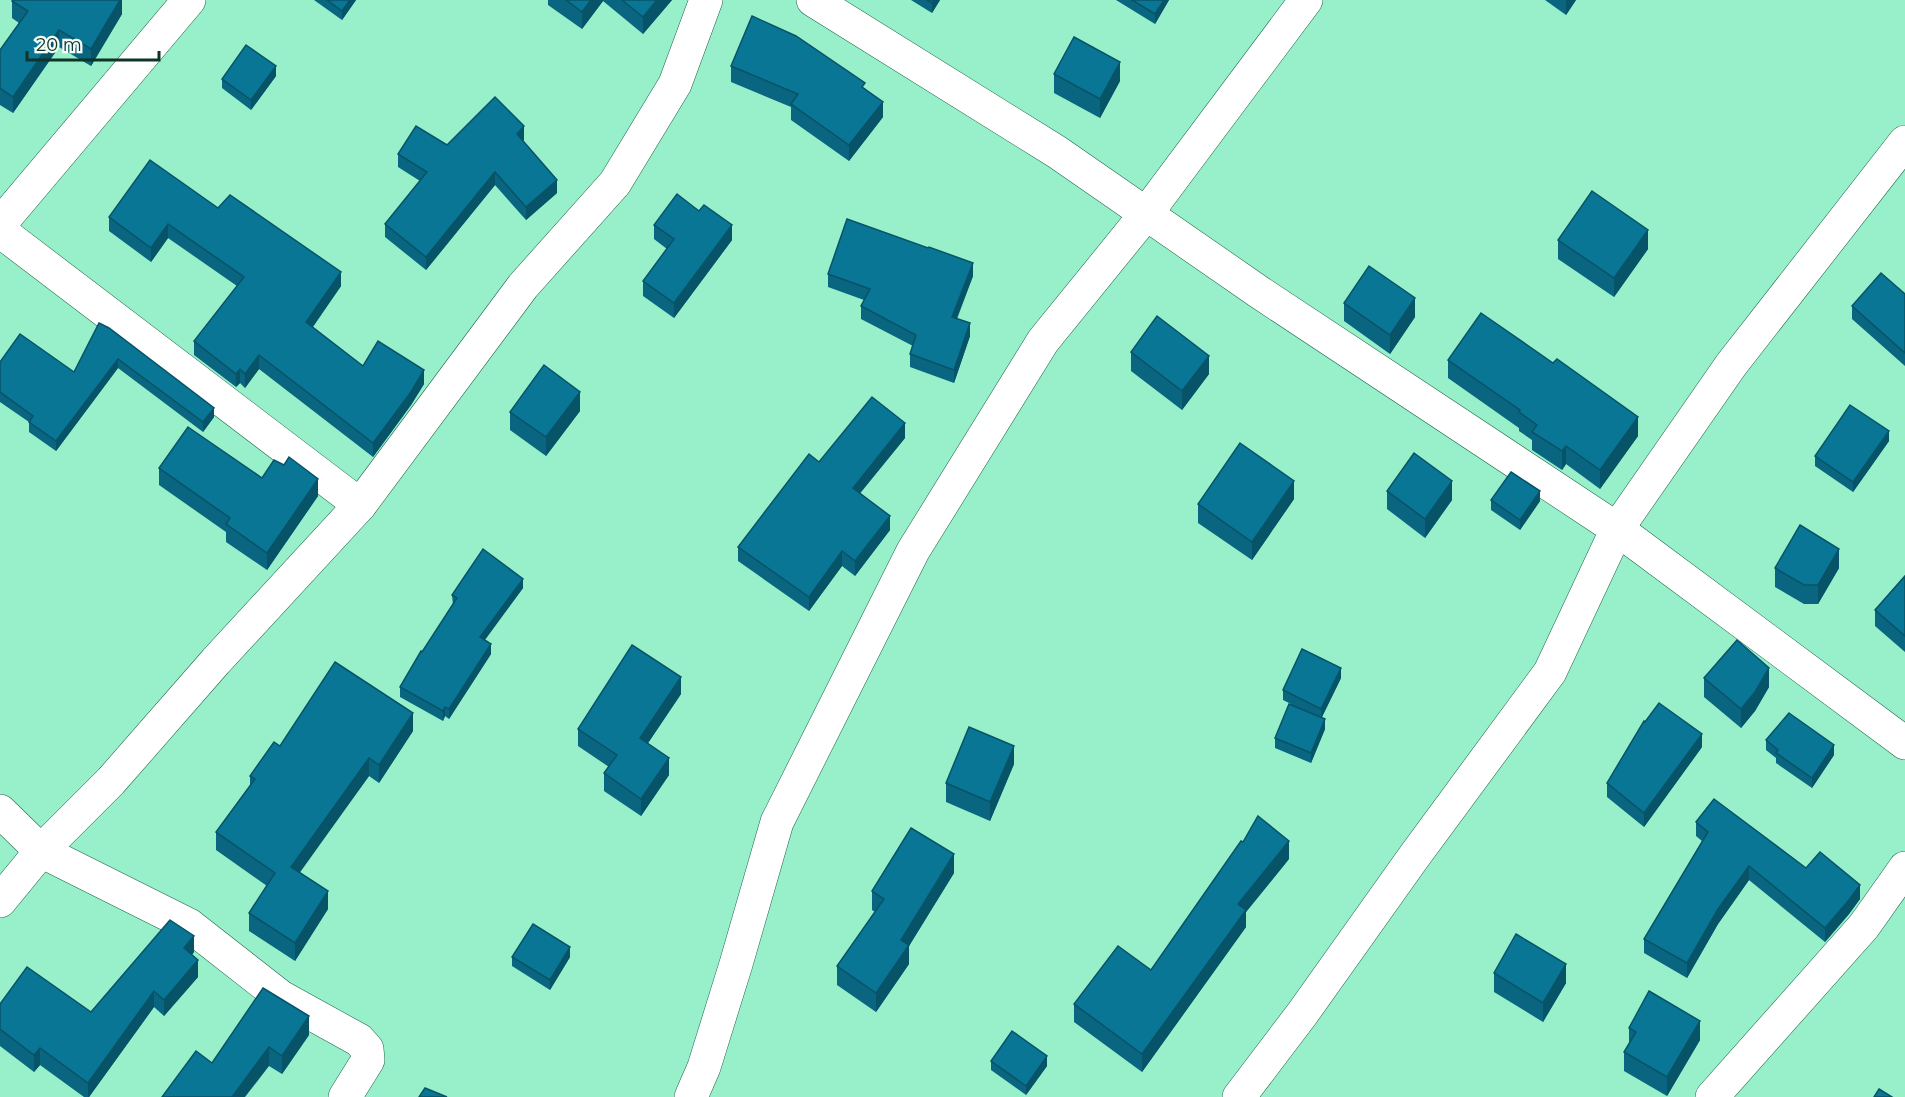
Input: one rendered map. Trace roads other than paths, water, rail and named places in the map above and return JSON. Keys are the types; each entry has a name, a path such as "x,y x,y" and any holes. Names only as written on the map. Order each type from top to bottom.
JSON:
{"street":[{"path":"0,224 189,0"},
{"path":"0,901 41,851 111,781 216,661 360,505 523,286 615,183 675,84 706,0"},
{"path":"813,0 1057,152 1259,292 1617,529 1905,743"},
{"path":"691,1097 704,1067 777,822 913,551 1043,341 1146,214 1306,0"},
{"path":"1239,1097 1302,1014 1550,672 1617,529 1731,364 1905,142"},
{"path":"0,231 360,505"},
{"path":"0,811 41,851 189,925 281,997 359,1040 367,1049 368,1060 345,1097"},
{"path":"1712,1097 1864,926 1905,868"}]}
